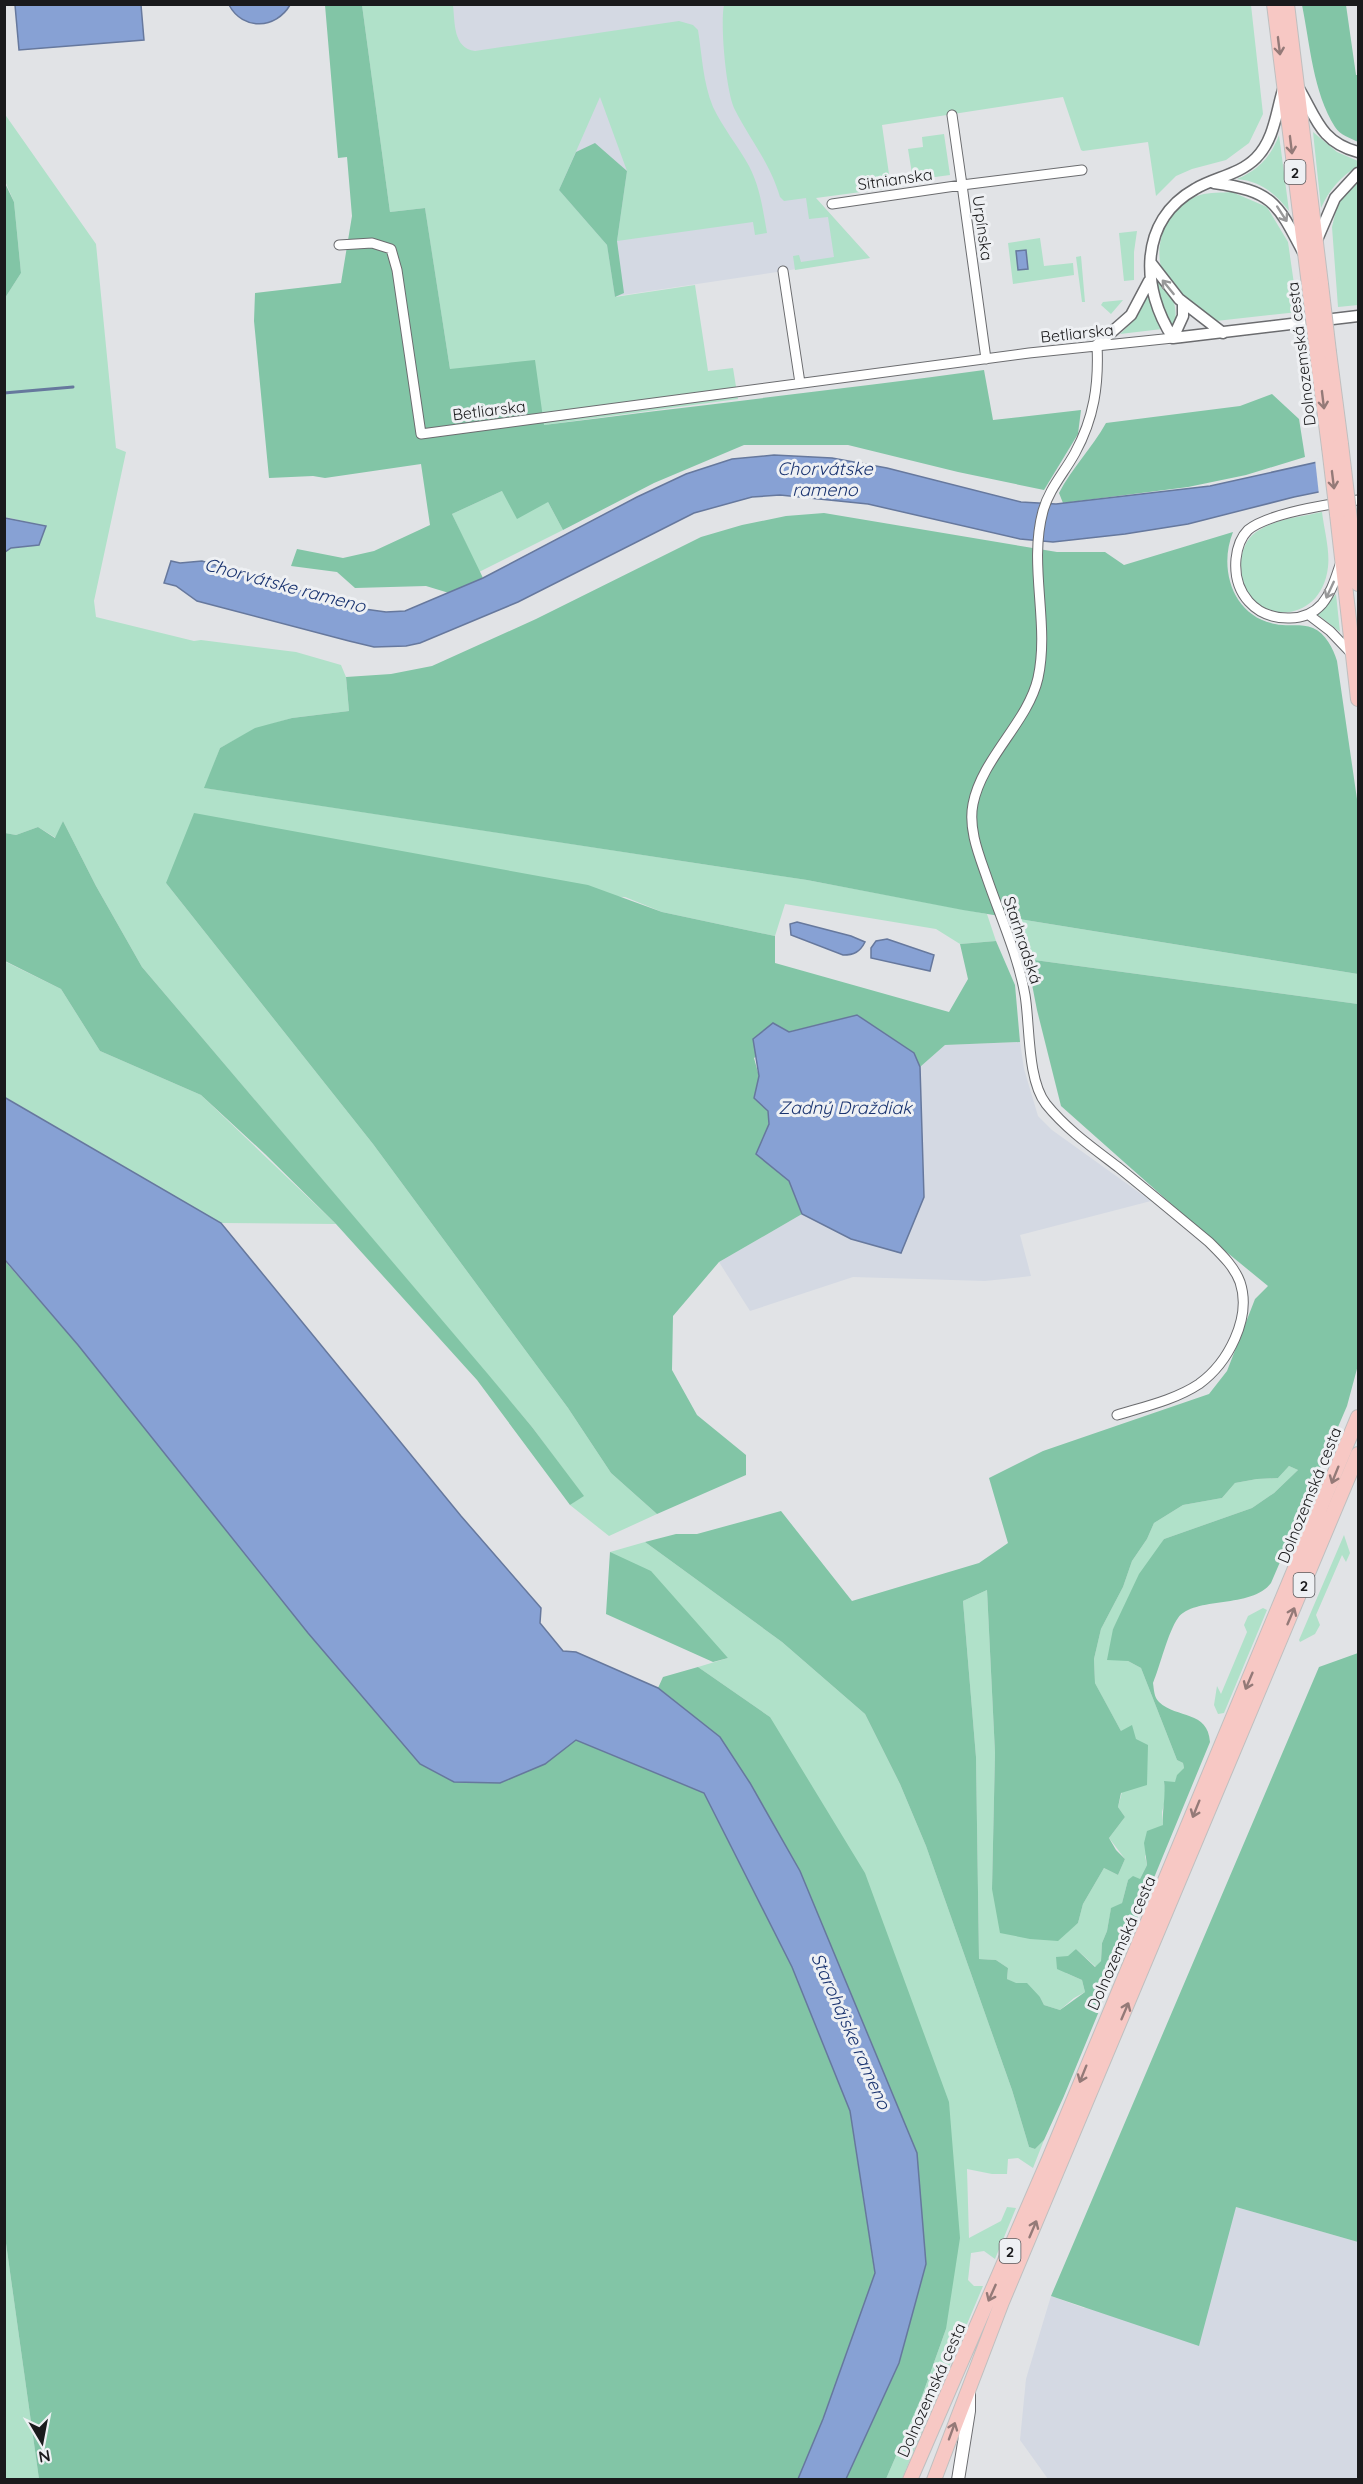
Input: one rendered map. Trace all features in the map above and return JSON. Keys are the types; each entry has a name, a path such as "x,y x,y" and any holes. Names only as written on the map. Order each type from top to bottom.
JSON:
{"main road":[{"name":"Dolnozemská cesta","path":"1274,4 1291,86 1316,242 1315,284 1343,513 1341,560 1359,699"},
{"name":"Dolnozemská cesta","path":"1287,4 1291,86 1305,256 1315,284"},
{"name":"Dolnozemská cesta","path":"1343,513 1356,552 1359,584"},
{"name":"Dolnozemská cesta","path":"910,2480 1023,2220 1359,1417"},
{"name":"Dolnozemská cesta","path":"934,2480 969,2383 1359,1454"},
{"path":"958,2480 969,2411 969,2383"}],"street":[{"path":"1291,86 1324,134 1335,142 1359,152"},
{"path":"1097,345 1131,315 1145,291 1150,278 1154,239 1167,212 1183,196 1198,187 1233,174 1260,154 1272,133 1291,86"},
{"path":"952,115 962,185"},
{"name":"Urpínska","path":"986,359 962,185 1082,170"},
{"path":"1316,242 1335,198 1359,173"},
{"path":"1213,182 1250,189 1270,200 1282,212 1305,256"},
{"name":"Sitnianska","path":"832,204 962,185"},
{"name":"Betliarska","path":"339,245 372,243 391,249 421,434 1097,345 1223,333 1359,316"},
{"path":"1151,263 1170,290 1223,333"},
{"path":"783,271 800,383"},
{"path":"1150,278 1159,315 1173,338"},
{"path":"1173,338 1182,319 1183,302"},
{"name":"Starhradská","path":"1097,345 1098,371 1095,404 1089,423 1074,454 1050,492 1043,512 1036,547 1042,652 1038,681 1028,703 982,777 972,806 974,838 1025,994 1033,1070 1043,1101 1065,1125 1156,1198 1228,1261 1239,1281 1244,1301 1240,1327 1215,1369 1198,1384 1157,1403 1117,1415"},
{"path":"1341,560 1330,592 1324,602 1309,615 1279,618 1261,612 1251,605 1239,589 1236,578 1239,543 1249,529 1269,519 1359,500"},
{"path":"1309,615 1330,631 1353,656"}],"shaded area":[{"path":"362,5 734,5 751,127 870,258 443,322 425,208"},
{"path":"1020,1042 1024,1069 1038,1116 1052,1130 1151,1201 1020,1235 1031,1276 985,1281 853,1277 750,1311 719,1262 802,1214 851,1239 924,1197 920,1067 945,1045"},
{"path":"1236,2207 1358,2242 1358,2479 1048,2479 1020,2440 1026,2379 1051,2296 1084,2308"}],"green space":[{"path":"325,5 362,5 390,212 425,208 450,369 535,360 544,425 984,370 993,420 1081,410 1078,434 1044,490 848,445 744,445 654,483 563,530 548,502 517,519 502,491 452,514 483,578 449,593 426,586 355,588 337,572 291,566 297,549 343,558 374,551 430,525 421,464 325,478 313,476 269,478 254,321 255,293 341,283 352,216 347,157 338,158"},
{"path":"362,5 453,5 456,34 463,45 475,51 679,21 693,25 698,30 705,79 713,107 753,174 761,199 767,233 755,235 753,222 617,241 627,171 600,97 559,190 607,245 615,297 695,285 708,371 733,368 738,399 544,425 450,369 425,208 390,212"},
{"path":"724,5 1251,5 1263,114 1249,143 1226,160 1176,176 1156,196 1148,142 1081,150 1063,97 882,125 891,188 816,198 870,258 795,270 793,256 799,255 801,262 834,257 828,217 809,219 806,198 784,201 780,197 766,163 735,110 729,89 725,58"},
{"path":"1302,5 1346,5 1356,75 1358,75 1358,142 1345,136 1335,127 1322,99 1313,68"},
{"path":"4,113 96,244 116,448 126,452 94,601 96,617 194,641 296,652 341,665 346,677 349,711 292,718 255,729 220,748 205,788 807,880 987,914 996,941 960,944 936,929 785,904 775,936 662,912 625,897 166,883 373,1144 568,1408 611,1473 657,1514 609,1536 570,1505 583,1496 532,1427 142,967 96,886 63,821 56,838 38,827 16,835 5,833 5,552 11,548 39,545 46,526 5,517 5,298 21,273 14,202 5,181"},
{"path":"1313,132 1337,152 1358,161 1358,166 1336,184 1321,208"},
{"path":"944,134 950,175 913,180 908,149 923,147 922,137"},
{"path":"1279,135 1289,211 1260,185 1237,179 1263,162"},
{"path":"595,143 627,171 617,241 624,293 615,297 607,245 559,190 576,152"},
{"path":"4,181 14,202 21,273 5,298"},
{"path":"1358,181 1358,305 1338,307 1332,227 1338,202"},
{"path":"1232,192 1267,207 1288,242 1298,312 1216,321 1181,294 1163,273 1159,251 1164,231 1174,213 1181,205 1200,195"},
{"path":"1137,231 1134,280 1124,281 1119,233"},
{"path":"1040,238 1044,266 1073,263 1074,275 1013,284 1008,243"},
{"path":"1081,256 1085,302 1082,302 1076,257"},
{"path":"1153,275 1174,302 1176,316 1175,325 1172,327 1164,318"},
{"path":"1149,293 1154,313 1162,329 1120,334 1134,320"},
{"path":"1123,300 1111,314 1101,305 1103,302"},
{"path":"1272,394 1299,419 1305,457 1246,475 1188,487 1063,503 1059,493 1106,423 1240,406"},
{"path":"502,491 548,502 563,530 479,572 452,514"},
{"path":"1322,512 1328,547 1328,567 1322,588 1311,602 1297,610 1282,612 1267,609 1254,599 1244,585 1241,559 1247,542 1256,532 1271,524"},
{"path":"824,513 1057,552 1105,552 1124,565 1233,532 1227,561 1233,589 1239,601 1261,619 1275,624 1299,625 1318,631 1328,642 1337,661 1358,806 1358,974 963,910 807,880 204,788 220,748 255,728 292,718 349,711 346,677 391,674 432,666 536,619 701,537 742,525 786,516"},
{"path":"1336,594 1340,632 1317,614"},
{"path":"194,813 588,885 662,912 775,936 775,963 949,1012 968,979 960,944 996,941 1015,985 1020,1042 945,1045 920,1067 914,1053 857,1015 788,1032 754,1058 759,1076 755,1098 768,1111 769,1124 756,1154 789,1181 802,1214 719,1262 673,1316 672,1370 697,1415 746,1455 746,1475 657,1514 611,1473 568,1408 373,1144 166,883"},
{"path":"63,821 96,886 142,967 487,1373 532,1427 584,1496 570,1505 477,1380 336,1224 265,1154 201,1095 100,1051 61,989 5,961 5,833 16,835 38,827 55,838"},
{"path":"1013,918 1358,974 1358,1004 1027,959"},
{"path":"1027,959 1358,1004 1358,1365 1347,1406 1271,1583 1262,1591 1251,1596 1186,1611 1178,1618 1171,1632 1153,1683 1155,1696 1166,1707 1190,1716 1204,1725 1210,1742 1064,2096 1044,2140 1035,2149 1029,2147 1012,2090 926,1846 900,1784 865,1714 782,1642 645,1542 676,1534 697,1534 781,1511 852,1601 979,1563 1008,1543 989,1478 1043,1451 1209,1394 1227,1371 1255,1299 1268,1286 1213,1241 1061,1106","holes":["1289,1466 1298,1470 1274,1493 1252,1508 1164,1539 1139,1574 1113,1629 1107,1660 1128,1661 1141,1668 1177,1760 1183,1763 1184,1768 1177,1775 1175,1782 1164,1781 1163,1825 1147,1831 1144,1843 1147,1865 1140,1879 1133,1876 1128,1880 1122,1903 1111,1908 1107,1931 1102,1943 1101,1961 1095,1967 1076,1949 1068,1956 1056,1957 1057,1969 1082,1980 1085,1992 1060,2010 1044,2005 1027,1983 1016,1983 1007,1979 1008,1968 996,1960 979,1959 976,1757 963,1601 987,1590 995,1753 992,1889 1000,1933 1030,1939 1058,1941 1078,1923 1083,1904 1104,1868 1118,1875 1125,1859 1109,1838 1125,1817 1118,1807 1121,1793 1147,1785 1148,1745 1136,1739 1132,1725 1121,1731 1095,1683 1094,1659 1101,1629 1123,1587 1132,1561 1147,1539 1154,1523 1183,1505 1222,1498 1235,1483 1278,1478"]},
{"path":"4,961 61,989 100,1051 201,1095 336,1224 221,1223 5,1097"},
{"path":"4,1260 78,1345 545,1764 576,1739 704,1793 792,1967 850,2111 875,2274 823,2419 798,2479 39,2479 4,2229"},
{"path":"1289,1466 1298,1470 1274,1493 1252,1508 1164,1539 1113,1629 1128,1661 1141,1668 1177,1760 1183,1763 1184,1768 1176,1783 1164,1782 1166,1797 1162,1812 1163,1825 1145,1856 1147,1865 1140,1879 1128,1880 1122,1903 1111,1909 1102,1943 1101,1961 1096,1967 1076,1949 1066,1973 1082,1980 1085,1992 1060,2010 1044,2005 1040,1997 1007,1979 1008,1968 996,1960 979,1959 976,1757 963,1601 987,1590 995,1753 992,1889 1068,1931 1078,1923 1083,1904 1104,1868 1118,1875 1125,1859 1109,1838 1125,1817 1118,1807 1136,1739 1121,1731 1095,1683 1094,1659 1101,1629 1123,1587 1132,1561 1147,1539 1154,1523 1183,1505 1222,1498 1235,1483 1278,1478"},
{"path":"1344,1535 1350,1553 1346,1562 1342,1555 1316,1615 1320,1625 1315,1634 1300,1642 1299,1640"},
{"path":"645,1542 782,1642 865,1714 900,1784 926,1846 1012,2090 1029,2147 1035,2149 1044,2140 1033,2168 1018,2158 1008,2159 1007,2174 992,2174 967,2169 969,2238 1001,2221 1007,2207 1016,2208 995,2259 984,2251 971,2253 968,2280 974,2286 983,2286 902,2479 886,2479 922,2396 946,2329 770,1717 698,1667 728,1658 610,1552"},
{"path":"610,1552 651,1571 728,1658 713,1662 606,1614"},
{"path":"1263,1608 1267,1610 1224,1713 1218,1714 1214,1705 1217,1686 1221,1694 1247,1632 1244,1625 1248,1616"},
{"path":"1358,1653 1358,2242 1236,2207 1199,2346 1051,2296 1319,1667"},
{"path":"698,1667 770,1717 865,1873 949,2102 960,2238 946,2329 922,2396 886,2479 846,2479 899,2363 926,2264 800,1871 750,1783 720,1737 658,1688 663,1677"},
{"path":"4,2229 39,2479 5,2479"}],"water":[{"path":"15,5 141,5 144,40 19,50"},
{"path":"229,5 290,5 277,19 260,24 242,19"},
{"path":"1026,250 1028,269 1018,270 1016,251"},
{"name":"Chorvátske rameno","path":"1358,453 1358,484 1294,497 1188,524 1053,542 1020,539 868,504 780,495 752,497 694,513 518,602 420,643 406,646 374,647 349,641 197,601 176,586 164,583 171,561 180,563 202,561 357,608 386,612 405,611 483,578 637,497 686,474 732,459 774,455 832,458 887,468 1021,502 1056,504 1210,486"},
{"path":"5,518 46,526 39,545 11,548 5,552"},
{"path":"797,922 851,936 865,942 856,952 843,955 791,935 790,924"},
{"path":"887,939 934,955 930,971 871,958 871,948 876,941"},
{"name":"Zadný Draždiak","path":"857,1015 914,1053 920,1067 924,1197 901,1253 851,1239 802,1214 789,1181 756,1154 769,1124 768,1111 754,1098 759,1076 753,1039 773,1023 789,1032"},
{"name":"Starohájske rameno","path":"4,1097 221,1223 461,1516 541,1608 540,1623 563,1651 576,1652 658,1688 720,1737 750,1783 800,1871 917,2153 926,2264 899,2363 846,2479 798,2479 823,2419 875,2273 850,2111 792,1967 704,1793 576,1740 545,1764 500,1783 454,1782 420,1764 308,1633 78,1345 5,1260"}],"pier":[{"path":"1358,450 1358,487 1319,495 1315,459"}],"waterway":[{"path":"4,393 73,387"}]}
